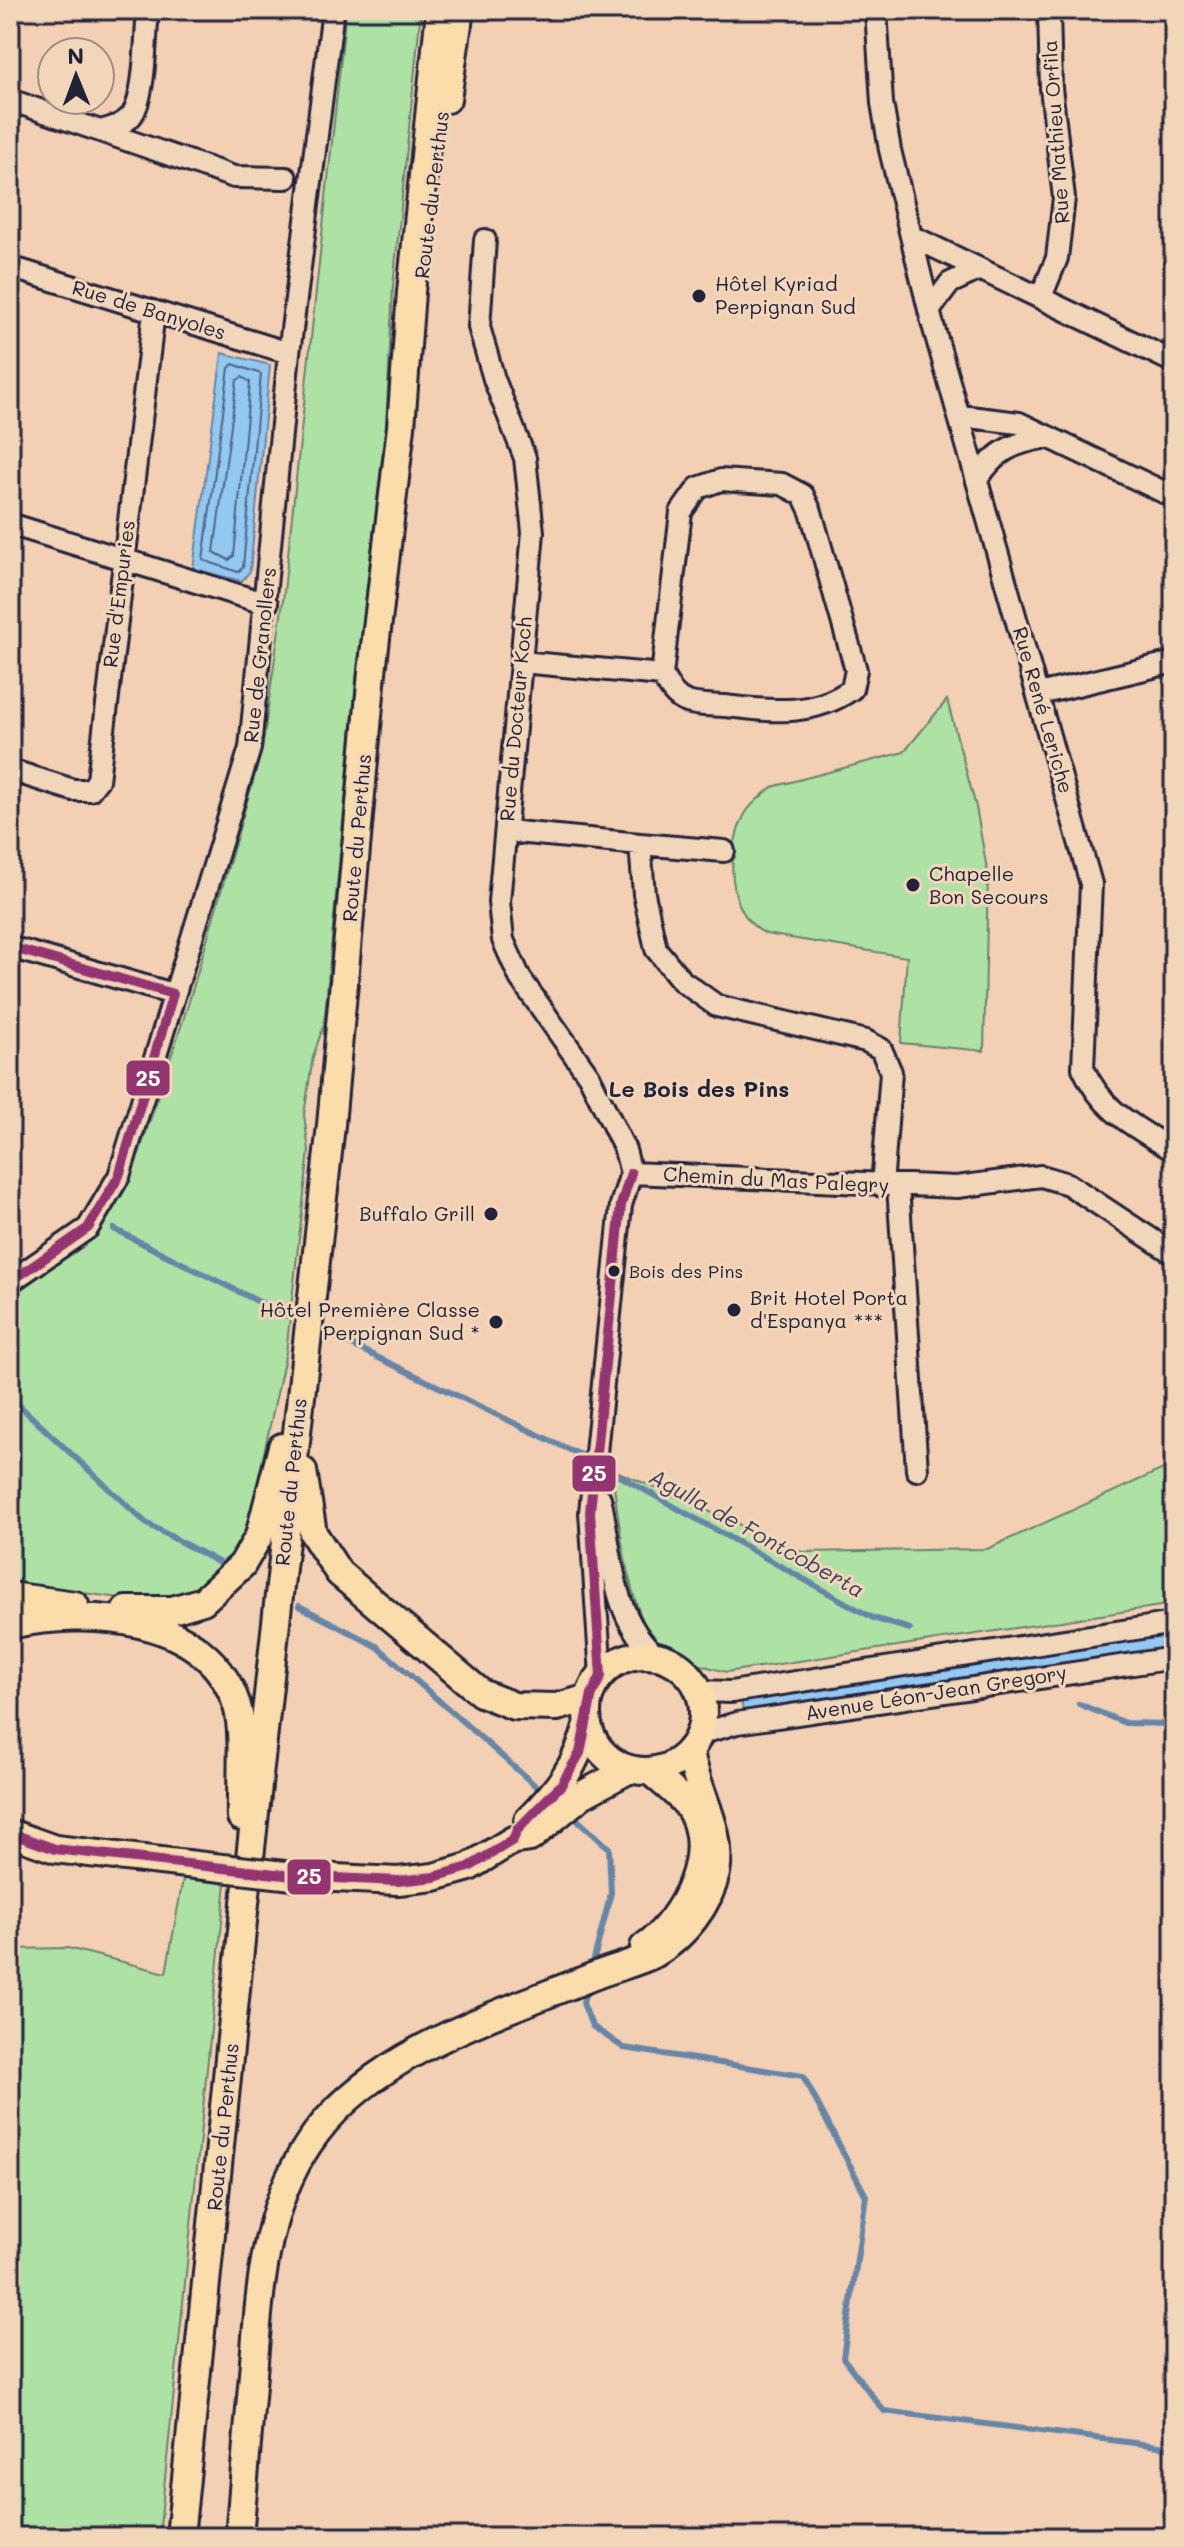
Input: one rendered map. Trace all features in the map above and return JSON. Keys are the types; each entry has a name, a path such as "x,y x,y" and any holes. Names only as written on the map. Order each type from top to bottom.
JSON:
{"main road":[{"path":"401,427 402,286 431,10"},
{"name":"Route du Perthus","path":"401,427 411,292 440,10"},
{"name":"Route du Perthus","path":"180,2537 243,1921 331,1125 372,672 401,427 427,245 452,10"},
{"path":"427,245 460,10"},
{"path":"10,1596 120,1610 172,1610 203,1601 242,1565 259,1536 305,1354"},
{"path":"298,1425 313,1533 339,1573 481,1693 514,1706 557,1707 593,1700"},
{"path":"10,1625 56,1617 99,1617 155,1627 198,1649 223,1676 238,1708 243,1921"},
{"path":"239,2537 260,2282 271,2228 289,2176 317,2132 357,2089 402,2059 615,1967 655,1953 680,1935 705,1904 716,1872 717,1836 697,1789 695,1742 703,1705 699,1691 682,1669 657,1656 626,1659 593,1700 580,1756 568,1777 517,1830 513,1840"},
{"path":"593,1700 603,1752 640,1770 687,1805 700,1834 700,1863 689,1892 652,1941 615,1967"},
{"path":"10,1833 55,1849 293,1876 354,1881 434,1877 469,1867 513,1840 530,1838 582,1795 640,1770 665,1768 695,1742"}],"street":[{"path":"104,130 119,126 131,117 139,100 148,10"},
{"name":"Rue de Granollers","path":"10,1282 88,1228 119,1176 250,748 267,604 289,353 333,10"},
{"name":"Rue René Leriche","path":"876,10 882,103 929,311 1091,884 1083,1068 1094,1092 1109,1110 1174,1151"},
{"name":"Rue Mathieu Orfila","path":"1041,297 1057,258 1064,198 1051,88 1049,10"},
{"path":"10,100 234,177 286,178"},
{"path":"911,236 1174,362"},
{"name":"Rue du Docteur Koch","path":"485,240 479,327 494,379 525,458 533,532 499,902 503,940 520,978 589,1076 625,1150 631,1173"},
{"name":"Rue de Banyoles","path":"10,267 289,353"},
{"path":"929,311 950,283 980,269"},
{"name":"Rue d'Empuries","path":"10,770 73,790 90,790 98,780 154,312"},
{"path":"961,416 1019,423 1174,497"},
{"path":"978,479 990,459 1018,442 1049,437"},
{"path":"721,480 782,484 803,495 811,512 856,670 852,689 834,703 807,710 771,711 686,702 673,693 662,675 681,512 698,488 721,480"},
{"path":"10,524 267,604"},
{"path":"521,662 662,675"},
{"path":"1039,694 1174,662"},
{"path":"506,831 724,851"},
{"path":"640,844 644,894 656,949 682,981 717,1006 866,1041 881,1049 891,1072 890,1186 917,1470"},
{"path":"10,947 173,994"},
{"path":"593,1700 599,1611 590,1543 621,1205 631,1173"},
{"name":"Chemin du Mas Palegry","path":"631,1173 957,1187 1041,1176 1068,1184 1174,1254"},
{"path":"596,1479 612,1571 624,1612 638,1640 657,1656"},
{"name":"Avenue Léon-Jean Gregory","path":"699,1691 731,1692 1174,1623"},
{"name":"Avenue Léon-Jean Gregory","path":"695,1742 737,1723 1174,1658"}],"green space":[{"path":"346,10 421,10 393,286 386,426 357,671 324,1024 313,1057 304,1115 309,1151 286,1352 247,1531 232,1557 197,1590 170,1597 120,1598 10,1583 10,1297 97,1236 130,1181 188,1005 262,750 283,601"},
{"path":"947,700 976,807 988,875 984,1051 901,1043 907,957 766,934 753,925 743,912 733,880 732,862 739,828 748,810 761,796 772,787 904,752"},
{"path":"1174,1464 1174,1604 726,1672 677,1656 662,1648 650,1635 626,1564 612,1469 802,1552 987,1549"},
{"path":"183,1879 226,1883 159,2537 10,2537 10,1949 68,1948 166,1973"}],"water":[{"path":"222,353 270,365 250,571 242,581 193,569"},
{"path":"1174,1629 1174,1650 743,1714 741,1695"}],"waterway":[{"name":"Agulla de Fontcoberta","path":"114,1229 287,1316"},
{"name":"Agulla de Fontcoberta","path":"331,1335 591,1460"},
{"path":"10,1397 146,1523 225,1566"},
{"name":"Agulla de Fontcoberta","path":"600,1465 873,1618 910,1629"},
{"path":"299,1606 378,1647 538,1788"},
{"name":"Agulla de Fontcoberta","path":"1079,1704 1125,1723 1174,1724"},
{"path":"573,1816 609,1848 611,1893 594,1959"},
{"path":"585,1996 583,2003 592,2026 624,2048 803,2076 866,2196 843,2358 884,2411 1174,2448"}],"transit line":[{"name":"25","path":"10,947 173,994 119,1176 88,1228 10,1282"},
{"name":"25","path":"10,1833 55,1849 293,1876 398,1881 434,1877 469,1867 513,1840 517,1830 561,1785 580,1753 592,1694 601,1676 590,1512 621,1205 631,1173"}],"place":[{"name":"Hôtel Kyriad Perpignan Sud","path":"699,296"},
{"name":"Chapelle Bon Secours","path":"913,885"},
{"name":"Buffalo Grill","path":"491,1214"},
{"name":"Bois des Pins","path":"614,1271"},
{"name":"Brit Hotel Porta d'Espanya ***","path":"734,1310"},
{"name":"Hôtel Première Classe Perpignan Sud *","path":"496,1322"}],"district":[{"name":"Le Bois des Pins","path":"699,1089"}]}
